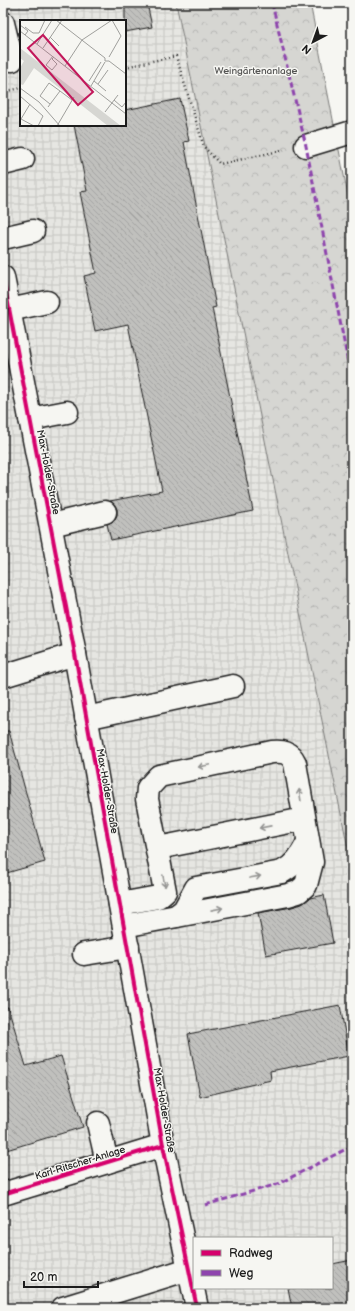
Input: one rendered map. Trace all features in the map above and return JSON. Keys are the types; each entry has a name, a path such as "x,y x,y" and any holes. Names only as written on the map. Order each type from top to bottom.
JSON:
{"street":[{"path":"3,24 12,60"},
{"path":"306,146 352,132"},
{"path":"3,238 34,231"},
{"name":"Max-Holder-Straße","path":"3,277 75,654 163,1145 193,1288"},
{"path":"9,310 48,302"},
{"path":"30,419 67,412"},
{"path":"50,524 105,512"},
{"path":"3,676 75,654"},
{"path":"86,718 233,686"},
{"path":"120,904 158,897 165,891 147,794 148,788 159,776 272,752 286,753 292,756 295,763 308,842 297,862 292,867 282,872 196,888 184,910 176,916 124,926"},
{"path":"158,848 304,819"},
{"path":"84,954 128,947"},
{"path":"98,1123 107,1162"},
{"name":"Karl-Ritscher-Anlage","path":"3,1194 163,1145"},
{"path":"63,1308 189,1269"},
{"name":"Max-Holder-Straße","path":"193,1289 197,1308"}],"path":[{"path":"126,67 176,56 204,146 220,164 306,146"},
{"path":"3,92 20,88"},
{"path":"283,1307 291,1305"}],"shaded area":[{"path":"3,3 176,3 352,868 352,1308 3,1308"}],"green space":[{"name":"Weingärtenanlage","path":"176,3 310,3 352,216 352,868"}],"building":[{"path":"125,3 147,3 152,27 126,32"},
{"path":"180,99 189,141 184,142 216,307 212,308 253,511 111,540 107,524 114,521 117,515 117,509 110,501 162,491 128,324 95,331 84,276 96,273 80,192 87,191 74,126 126,126 126,110"},
{"path":"3,731 9,731 45,862 3,874"},
{"path":"324,895 333,943 266,955 258,913 292,907 302,904 310,898"},
{"path":"340,1005 349,1056 270,1071 271,1080 200,1097 188,1034"},
{"path":"8,1007 26,1066 61,1056 83,1127 3,1151 3,1008"},
{"path":"352,1260 352,1308 292,1308 288,1289 333,1289 333,1264"}],"marked path":[{"path":"272,3 306,146 352,383"},
{"path":"205,1205 278,1184 352,1146"}],"cycle path":[{"path":"3,277 75,654 163,1145 193,1289"},
{"path":"3,1194 163,1145"},
{"path":"193,1289 197,1308"}]}
